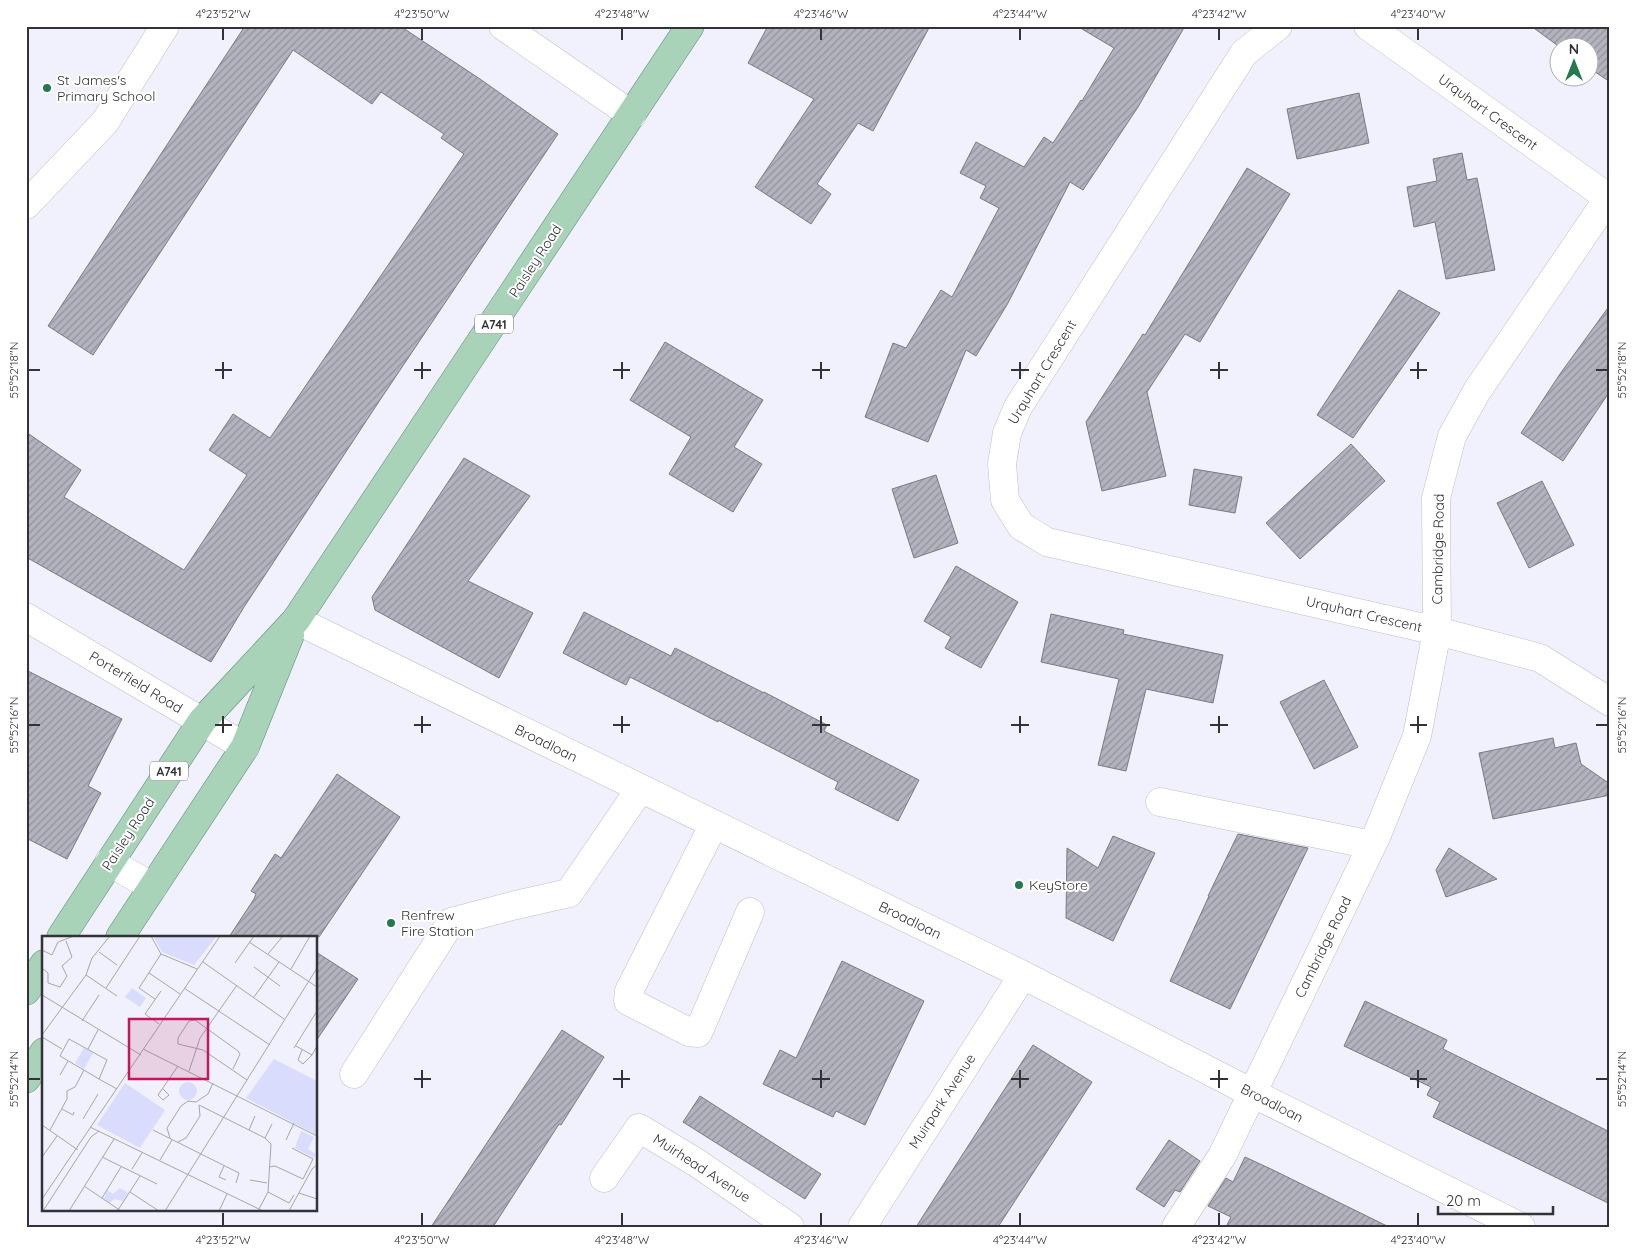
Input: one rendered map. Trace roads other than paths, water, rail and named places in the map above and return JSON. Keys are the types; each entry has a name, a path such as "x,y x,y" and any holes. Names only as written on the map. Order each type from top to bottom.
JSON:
{"main road":[{"name":"Paisley Road","path":"62,936 202,721 296,620 690,26"},
{"name":"Paisley Road","path":"121,936 245,747 296,620"},
{"path":"26,991 42,967"},
{"path":"26,1079 42,1055"}],"street":[{"path":"26,205 105,122 165,26"},
{"path":"503,26 632,115"},
{"name":"Urquhart Crescent","path":"1278,26 1244,53 1018,406 1007,433 1002,464 1005,500 1021,526 1047,542 1437,631 1540,658 1610,702"},
{"name":"Urquhart Crescent","path":"1368,26 1609,198"},
{"name":"Cambridge Road","path":"1176,1227 1222,1156 1372,845 1417,736 1437,631 1436,498 1452,436 1477,391 1609,198"},
{"name":"Porterfield Road","path":"26,617 245,747"},
{"name":"Broadloan","path":"296,620 1023,975 1252,1093 1521,1227"},
{"path":"354,1074 451,922 569,893 640,788"},
{"path":"1160,802 1372,845"},
{"path":"714,824 629,991 628,1001 689,1032 698,1033 750,912"},
{"path":"109,862 153,887"},
{"name":"Muirpark Avenue","path":"862,1227 1023,975"},
{"name":"Muirhead Avenue","path":"604,1178 639,1128 697,1164 790,1227"}],"place":[{"name":"St James's Primary School","path":"47,88"},
{"name":"KeyStore","path":"1019,885"},
{"name":"Renfrew Fire Station","path":"391,923"}]}
